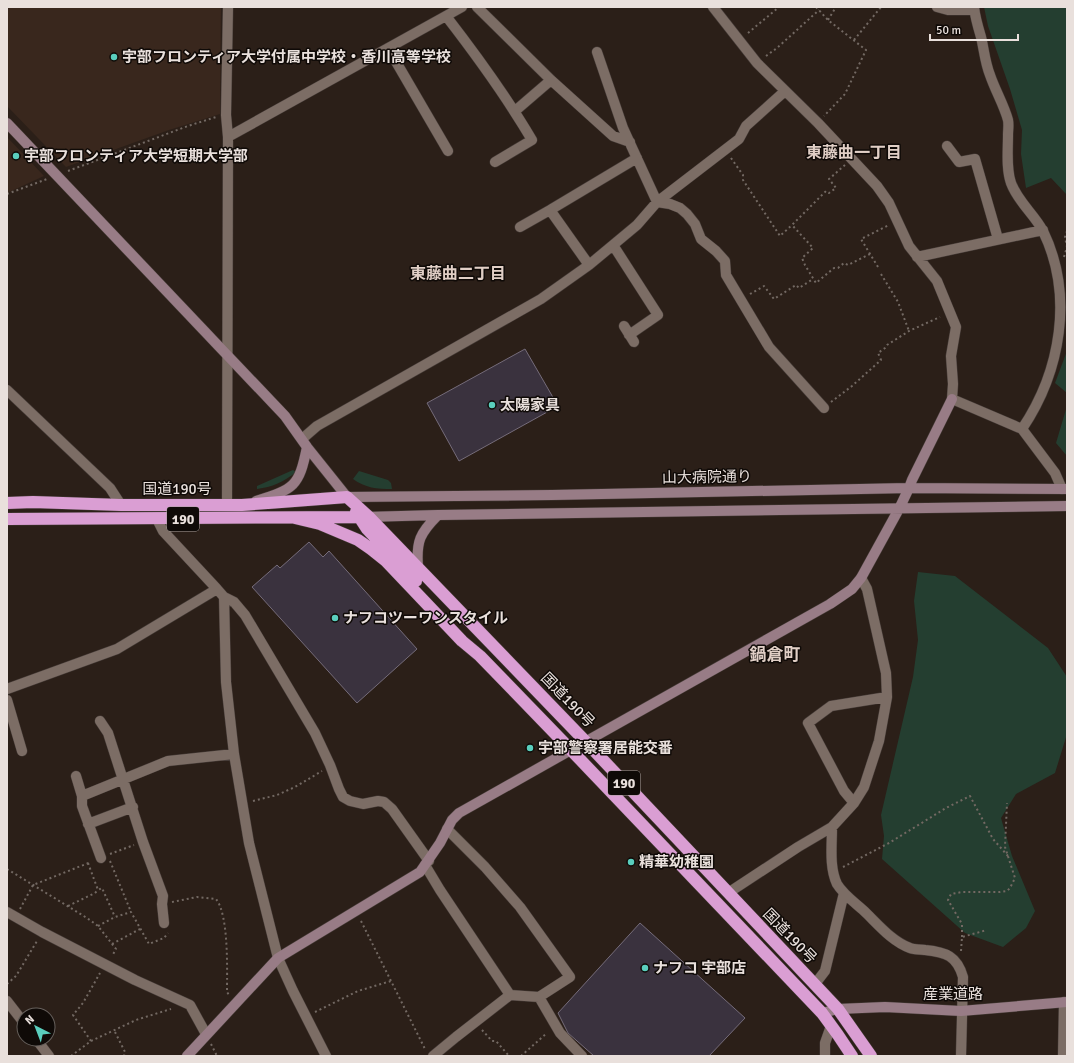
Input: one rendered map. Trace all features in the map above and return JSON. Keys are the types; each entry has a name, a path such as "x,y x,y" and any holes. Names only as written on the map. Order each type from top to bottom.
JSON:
{"highway":[{"name":"国道190号","path":"7,503 33,502 121,505 242,505 347,496 364,517 418,567 815,984 838,1009 871,1056"},
{"name":"国道190号","path":"7,519 364,517"},
{"name":"国道190号","path":"364,517 367,528 468,637 480,656"},
{"name":"国道190号","path":"296,518 309,520 358,540 386,561 462,642 480,656 571,750 822,1013 852,1056"}],"street":[{"path":"227,505 226,355 228,137 226,115 228,7"},
{"path":"228,137 462,7"},
{"path":"477,7 551,80 613,136 630,142"},
{"path":"187,1056 278,958 420,872 427,863 452,820 459,813 830,604 852,589 861,578 900,507 952,399 952,356 956,327 937,281 909,246 889,203 877,186 818,123 757,63 713,7"},
{"path":"937,7 948,10 974,9 989,74 1008,121 1008,167 1011,183 1020,199 1043,230 1052,249 1058,267 1063,313 1057,354 1032,414 1022,429"},
{"path":"446,16 480,60 515,111 532,140 495,162"},
{"path":"388,48 448,151"},
{"path":"597,52 623,128 657,202"},
{"path":"515,111 551,80"},
{"path":"242,505 281,493 290,488 297,480 303,468 304,443 317,426 540,299 589,265 637,224 657,202 739,139 746,126 785,91"},
{"path":"7,123 285,416 304,443 347,496"},
{"path":"947,146 960,162 975,159 998,239"},
{"path":"520,227 637,158"},
{"path":"657,202 670,204 680,208 687,214 695,224 701,239 716,251 725,261 726,275 769,347 824,408"},
{"path":"550,210 589,265"},
{"path":"917,257 1043,230"},
{"path":"613,245 658,315 629,334"},
{"path":"7,390 110,488 121,505"},
{"path":"952,399 1022,429 1055,473 1064,489"},
{"name":"山大病院通り","path":"347,496 552,495 909,488 1064,489"},
{"path":"364,517 900,507 1067,506"},
{"path":"418,567 417,554 419,541 425,528 438,515"},
{"path":"157,519 163,531 217,589 224,596 234,602 245,615 315,733 330,765 338,789 343,797 350,801 363,804 378,801 384,802 392,809 427,863 440,890 510,994"},
{"path":"728,893 798,847 832,827 854,803 864,786 879,741 887,697 886,673 867,589 861,578"},
{"path":"7,689 117,649 217,589"},
{"path":"224,596 226,682 234,754 249,843 278,958 326,1056"},
{"path":"854,803 844,791 808,723 832,706 887,697"},
{"path":"7,700 22,750"},
{"path":"100,721 108,733 143,842 163,896 162,904 164,923"},
{"path":"82,796 168,761 234,754"},
{"path":"76,776 82,796 82,806 101,858"},
{"path":"88,824 133,807"},
{"path":"832,827 833,872 837,884 844,893 898,942 911,948 938,951 948,955 960,966 963,977 961,1056"},
{"path":"433,1056 510,994 539,997 570,977 520,906 485,867 447,829"},
{"path":"815,984 825,971 844,893"},
{"path":"11,914 42,932 135,980 190,1005 206,1034"},
{"path":"539,997 560,1033 582,1056"},
{"path":"7,1001 16,1013"},
{"path":"1063,1056 1066,1002"},
{"name":"産業道路","path":"822,1013 838,1009 885,1007 961,1011 1066,1002"},
{"path":"825,1056 825,1043 831,1026"},
{"path":"42,1047 49,1056"}],"path":[{"path":"739,40 779,7"},
{"path":"816,7 828,20 866,50 845,94 818,123"},
{"path":"828,20 836,7"},
{"path":"854,40 881,7"},
{"path":"757,63 777,48 819,10"},
{"path":"7,194 188,126 226,115"},
{"path":"725,151 743,175 743,180 780,236 826,191 829,193 836,188 829,178 851,159"},
{"path":"878,267 861,239 897,221"},
{"path":"792,225 813,248 802,258 816,283 834,268 838,268 844,263 848,265 870,254"},
{"path":"1058,267 1062,264 1067,247 1065,237 1067,231"},
{"path":"881,274 898,302 909,331"},
{"path":"740,300 764,286 774,299 796,285 799,288 813,279"},
{"path":"824,408 852,386 881,360 878,353 887,345 909,331 950,312"},
{"path":"242,804 277,795 295,787 330,765"},
{"path":"833,872 889,843 946,808 970,796 993,839 1008,856"},
{"path":"960,966 962,924 948,900 951,894 962,892 1006,891 1013,884 1015,878 1006,847 1007,803"},
{"path":"143,842 108,854 131,912 149,944 164,938 168,933 164,923"},
{"path":"11,914 33,885 101,858"},
{"path":"88,863 98,890"},
{"path":"7,869 98,926 116,949 83,1003 72,1015 91,1041"},
{"path":"68,906 102,888 115,917"},
{"path":"162,904 197,897 216,899 221,905 227,947 227,992 234,1005"},
{"path":"356,911 425,1049"},
{"path":"98,926 115,917 131,912"},
{"path":"112,944 140,929"},
{"path":"962,937 987,930"},
{"path":"7,984 16,976 42,932"},
{"path":"306,1017 358,991 392,981"},
{"path":"71,1056 91,1041 136,1020 187,1004"},
{"path":"476,1022 492,1041 496,1041 509,1056"},
{"path":"521,1056 556,1025"},
{"path":"115,1031 125,1052 124,1056"}],"shaded area":[{"name":"宇部フロンティア大学付属中学校・香川高等学校","path":"7,7 221,7 220,114 169,130 66,167 7,106"},
{"name":"宇部フロンティア大学短期大学部","path":"7,137 44,176 7,193"}],"green space":[{"path":"984,7 1067,7 1067,195 1051,178 1026,188 1021,154 1022,130 1010,89 988,26"},
{"path":"1067,351 1067,393 1055,383"},
{"path":"1067,406 1067,456 1056,443"},
{"path":"293,470 296,472 287,479 268,487 257,489 257,486"},
{"path":"359,471 388,480 391,483 392,489 371,487 358,482 353,479"},
{"path":"918,572 955,576 1048,648 1067,677 1067,734 1055,773 1016,794 1001,818 1012,856 1035,911 1026,928 1003,947 965,933 882,859 884,836 881,815 913,677 918,640 914,601"}],"building":[{"name":"太陽家具","path":"525,349 558,406 459,461 427,403"},
{"name":"ナフコツーワンスタイル","path":"309,542 323,557 329,551 417,649 357,703 252,587 277,565 280,568"},
{"name":"ナフコ 宇部店","path":"640,923 745,1018 709,1056 594,1056 568,1033 558,1013"}],"place":[{"name":"宇部フロンティア大学付属中学校・香川高等学校","path":"114,57"},
{"name":"宇部フロンティア大学短期大学部","path":"16,156"},
{"name":"太陽家具","path":"492,405"},
{"name":"ナフコツーワンスタイル","path":"335,618"},
{"name":"宇部警察署居能交番","path":"530,748"},
{"name":"精華幼稚園","path":"631,862"},
{"name":"ナフコ 宇部店","path":"645,968"}],"district":[{"name":"東藤曲一丁目","path":"854,153"},
{"name":"東藤曲二丁目","path":"458,274"},
{"name":"鍋倉町","path":"775,654"}]}
